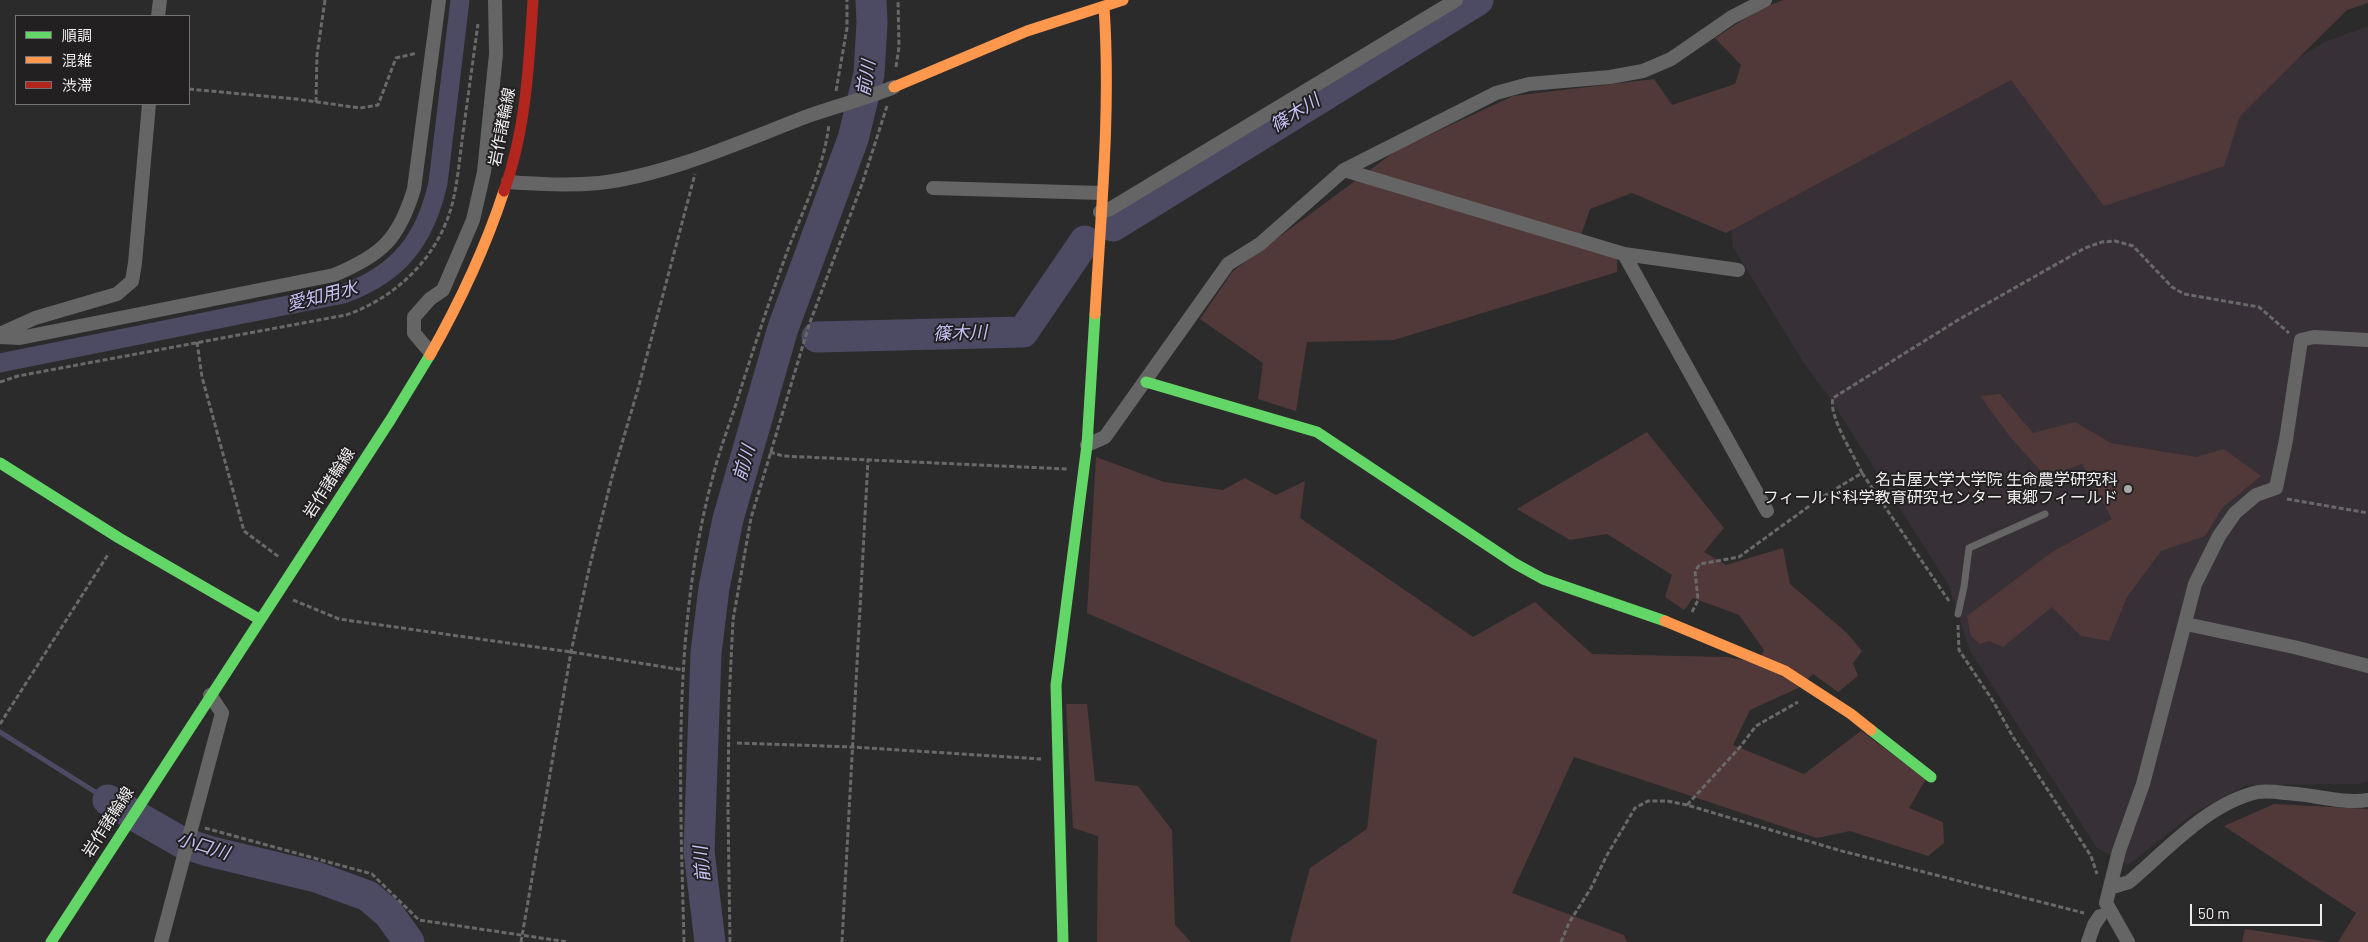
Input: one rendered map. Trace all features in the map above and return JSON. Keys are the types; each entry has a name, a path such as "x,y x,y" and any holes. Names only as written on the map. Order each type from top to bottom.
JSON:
{"street":[{"path":"158,15 160,0"},
{"path":"0,336 20,338 324,277 362,263 383,248 398,231 408,211 414,189 439,0"},
{"path":"430,352 414,333 414,317 422,307 443,290 473,220 484,172 496,54 495,0"},
{"name":"岩作諸輪線","path":"51,942 210,694 382,433 456,311 492,227 508,182 520,135 529,64 533,0"},
{"path":"508,182 561,185 600,183 698,158 831,108 863,100 1027,31 1123,0"},
{"path":"1100,212 1127,199 1456,0"},
{"path":"1087,445 1105,437 1146,382 1166,349 1228,264 1260,244 1344,170 1496,93 1529,84 1610,77 1643,71 1671,59 1732,16 1765,0"},
{"path":"1062,942 1056,685 1087,445 1107,50 1104,7"},
{"path":"0,336 35,318 118,294 132,281 149,105"},
{"path":"1344,170 1624,254 1738,270"},
{"path":"933,188 1101,193"},
{"path":"1624,254 1767,511"},
{"path":"2128,942 2106,903 2119,851 2144,784 2195,584 2235,513 2256,495 2276,488 2286,440 2302,340 2314,337 2368,340"},
{"path":"1146,382 1198,399 1288,422 1317,432 1514,563 1543,579 1685,629 1785,670 1851,714 1931,777"},
{"path":"0,463 119,538 259,619"},
{"path":"2186,624 2294,646 2368,666"},
{"path":"161,942 222,713 210,694"},
{"path":"2116,886 2129,882 2207,815 2230,801 2260,792 2294,793 2354,802 2368,800"},
{"path":"2088,942 2094,925 2100,916"}],"lane":[{"path":"1958,614 1969,548 2045,514"}],"path":[{"path":"316,102 317,56 325,0"},
{"path":"684,942 681,821 682,670 690,598 713,476 766,311 819,168 828,136 831,108 836,93 847,28 847,0"},
{"path":"730,942 728,808 729,702 733,620 751,518 809,325 862,184 894,87 899,47 898,0"},
{"path":"0,382 18,376 346,315 376,302 399,286 423,263 436,243 453,201 479,19"},
{"path":"190,89 360,108 378,105 396,58 432,50"},
{"path":"521,942 571,652 609,486 638,390 675,245 692,191 698,158"},
{"path":"2097,875 2091,856 1959,650 1958,614 1862,473 1836,420 1831,405 1833,398 1967,315 2084,248 2102,242 2115,241 2133,246 2172,287 2184,294 2259,307 2296,340 2302,340"},
{"path":"197,342 202,377 244,531 293,567"},
{"path":"770,452 783,456 1083,469"},
{"path":"842,942 868,460"},
{"path":"1685,629 1698,600 1694,580 1695,571 1700,564 1739,557 1819,499 1862,473"},
{"path":"2276,488 2284,498 2295,502 2368,513"},
{"path":"0,724 119,538"},
{"path":"276,593 339,619 682,670"},
{"path":"1687,806 1740,747 1756,726 1799,702 1807,686"},
{"path":"737,743 852,747 1057,760"},
{"path":"1561,942 1569,922 1591,888 1606,855 1635,808 1648,801 1667,801 1687,806 1838,850 2100,916"},
{"path":"193,825 372,874 419,920 568,942"}],"shaded area":[{"path":"1783,0 2368,0 2368,3 2347,10 2240,116 2224,166 2104,206 2011,80 1726,233 1632,193 1590,209 1578,244 1617,255 1617,272 1394,340 1307,342 1296,411 1258,399 1263,363 1200,319 1233,271 1397,150 1513,96 1654,79 1672,105 1735,84 1741,65 1715,38 1758,10"},
{"name":"名古屋大学大学院 生命農学研究科 フィールド科学教育研究センター 東郷フィールド","path":"2368,26 2368,781 2359,784 2246,785 2193,814 2128,865 2097,848 1970,651 1948,584 1827,394 1805,365 1733,247 1729,199 1981,57 2030,94 2276,71 2325,42"},
{"path":"2000,394 2033,433 2075,422 2111,443 2196,457 2224,449 2261,476 2223,507 2205,536 2161,551 2127,597 2109,641 2081,636 2052,607 2003,647 1989,641 1980,644 1971,636 1967,616 2052,552 2112,519 2082,464 2046,477 2011,438 1980,396"},
{"path":"1647,432 1724,528 1704,552 1726,565 1783,548 1790,584 1847,633 1862,651 1853,663 1858,676 1838,692 1813,674 1798,688 1750,710 1733,745 1804,774 1861,731 1926,779 1909,808 1943,822 1944,843 1928,856 1850,831 1817,838 1574,757 1512,893 1624,935 1627,942 1290,942 1310,868 1367,829 1377,740 1087,613 1096,457 1164,482 1223,490 1245,478 1276,495 1305,481 1300,518 1473,637 1535,602 1592,654 1727,657 1758,663 1764,650 1739,615 1693,598 1684,610 1665,597 1672,575 1607,534 1570,540 1517,509"},
{"path":"1066,704 1087,704 1095,781 1138,786 1172,830 1175,925 1191,942 1097,942 1098,836 1073,828"},
{"path":"2274,804 2368,809 2368,942 2338,942 2356,913 2224,826"},
{"path":"2245,929 2329,942 2242,942"}],"waterway":[{"name":"愛知用水","path":"0,363 343,294 363,286 394,265 407,252 426,222 438,183 460,0"},
{"name":"前川","path":"710,942 699,851 706,653 714,588 728,519 783,328 853,139 869,74 872,23 871,0"},
{"name":"篠木川","path":"1113,226 1478,0"},
{"name":"篠木川","path":"817,337 1023,332 1085,241"},
{"name":"小口川","path":"0,732 108,800"},
{"name":"小口川","path":"108,800 181,842 208,851 316,877 368,896 389,914 409,942"}],"traffic: fast":[{"path":"1063,942 1056,685 1087,445 1095,314"},
{"path":"51,942 391,419 430,355"},
{"path":"1146,382 1317,432 1514,563 1543,579 1665,621"},
{"path":"0,463 119,538 259,619"},
{"path":"1871,730 1931,777"}],"traffic: slow":[{"path":"894,87 1027,31 1123,0"},
{"path":"1095,314 1106,122 1104,7"},
{"path":"430,355 471,275 489,234 504,191"},
{"path":"1665,621 1785,671 1851,714 1871,730"}],"traffic: jam":[{"path":"504,191 522,121 528,72 533,0"}],"place":[{"name":"名古屋大学大学院 生命農学研究科 フィールド科学教育研究センター 東郷フィールド","path":"2128,489"}]}
